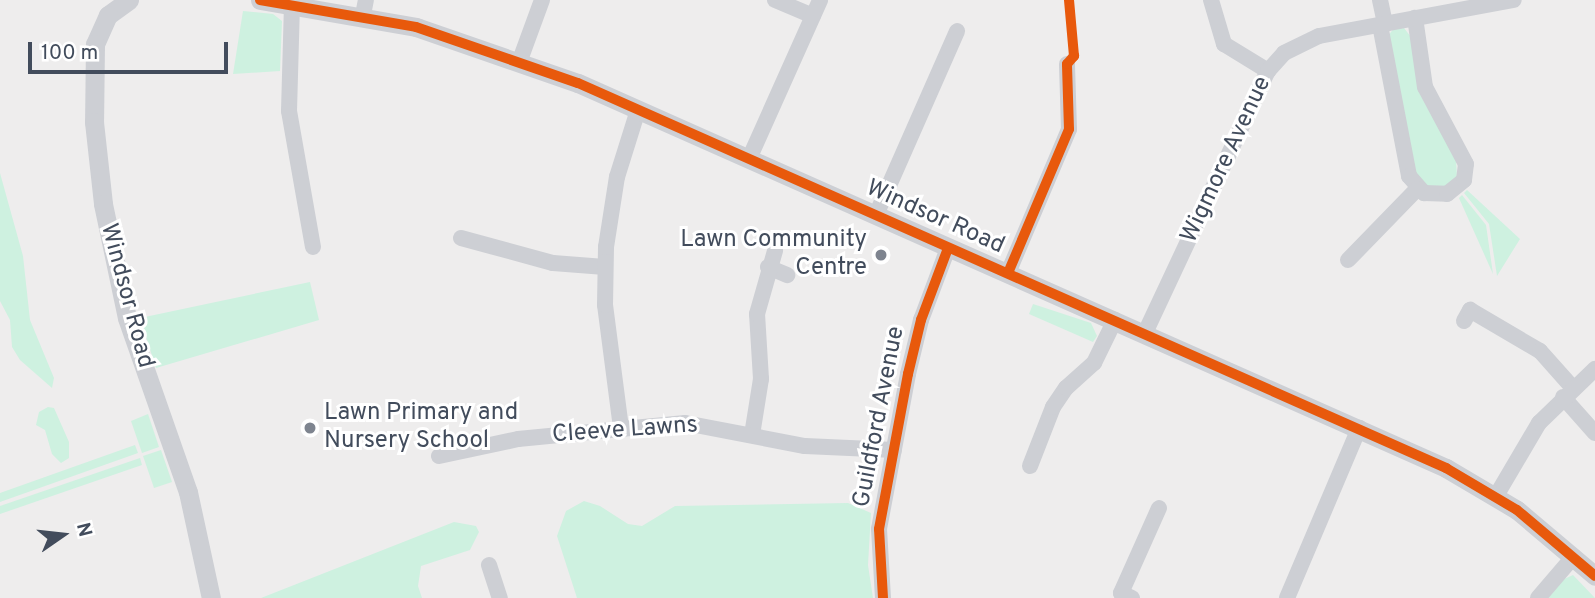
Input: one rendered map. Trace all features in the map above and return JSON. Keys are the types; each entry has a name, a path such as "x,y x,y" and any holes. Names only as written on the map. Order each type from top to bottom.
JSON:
{"street":[{"name":"Windsor Road","path":"130,0 108,15 95,44 94,122 103,204 127,318 190,499 211,598"},
{"name":"Windsor Road","path":"260,0 364,8 520,60 638,110 1359,428 1496,496 1574,556 1595,576"},
{"path":"520,60 542,0"},
{"path":"775,0 813,16"},
{"path":"749,159 821,0"},
{"path":"1211,0 1224,44 1268,71"},
{"path":"1380,0 1406,165 1417,188 1431,195 1453,192 1464,180 1466,164 1425,87 1415,18"},
{"name":"Wigmore Avenue","path":"1145,333 1268,71 1284,53 1306,40 1514,0"},
{"path":"292,4 289,111 313,247"},
{"path":"876,215 957,32"},
{"path":"1008,273 1069,129 1067,64"},
{"path":"621,428 604,267 614,190 638,110"},
{"path":"1348,260 1417,188"},
{"path":"461,238 553,263 604,267"},
{"name":"Guildford Avenue","path":"883,598 878,541 894,450 916,335 948,248"},
{"path":"752,435 761,379 757,314 768,267 775,251"},
{"path":"768,267 787,275"},
{"path":"1464,321 1470,310 1540,351 1595,433"},
{"path":"1030,466 1053,407 1094,363 1115,320"},
{"path":"1496,496 1527,441 1568,393 1595,369"},
{"name":"Cleeve Lawns","path":"439,456 499,442 621,428 701,423 805,446 894,450"},
{"path":"1287,598 1359,428"},
{"path":"1124,596 1159,508"},
{"path":"1538,598 1574,556"},
{"path":"489,565 493,596"}],"green space":[{"path":"243,11 273,14 282,21 280,71 233,74"},
{"path":"1394,28 1404,28 1411,37 1423,99 1456,158 1457,177 1450,187 1432,190 1416,176 1388,36"},
{"path":"0,173 23,256 30,320 54,378 52,388 20,360 12,347 10,320 0,301"},
{"path":"1467,190 1520,239 1497,276 1489,224 1464,193"},
{"path":"1462,195 1486,225 1493,274 1459,198"},
{"path":"310,282 319,320 156,368 140,318"},
{"path":"1033,304 1091,323 1097,336 1093,342 1029,314"},
{"path":"48,407 54,408 69,442 69,458 61,463 52,454 45,430 36,425 39,412"},
{"path":"148,414 159,447 142,453 131,421"},
{"path":"135,445 138,453 0,502 0,493"},
{"path":"161,450 172,482 154,488 143,456"},
{"path":"140,458 142,465 0,514 0,506"},
{"path":"584,501 600,506 628,524 642,526 675,506 848,503 871,513 868,565 873,598 577,598 557,536 566,511"},
{"path":"454,522 476,526 479,532 470,550 421,566 418,586 422,598 261,598"},
{"path":"1573,575 1595,598 1546,598 1562,580"}],"cycle path":[{"path":"260,0 416,27 578,83 1446,468 1517,510 1595,576"},
{"path":"1008,273 1069,129 1067,64 1074,56 1069,0"},
{"path":"883,598 879,529 908,374 921,320 948,248"}],"place":[{"name":"Lawn Community Centre","path":"881,255"},
{"name":"Lawn Primary and Nursery School","path":"310,428"}]}
